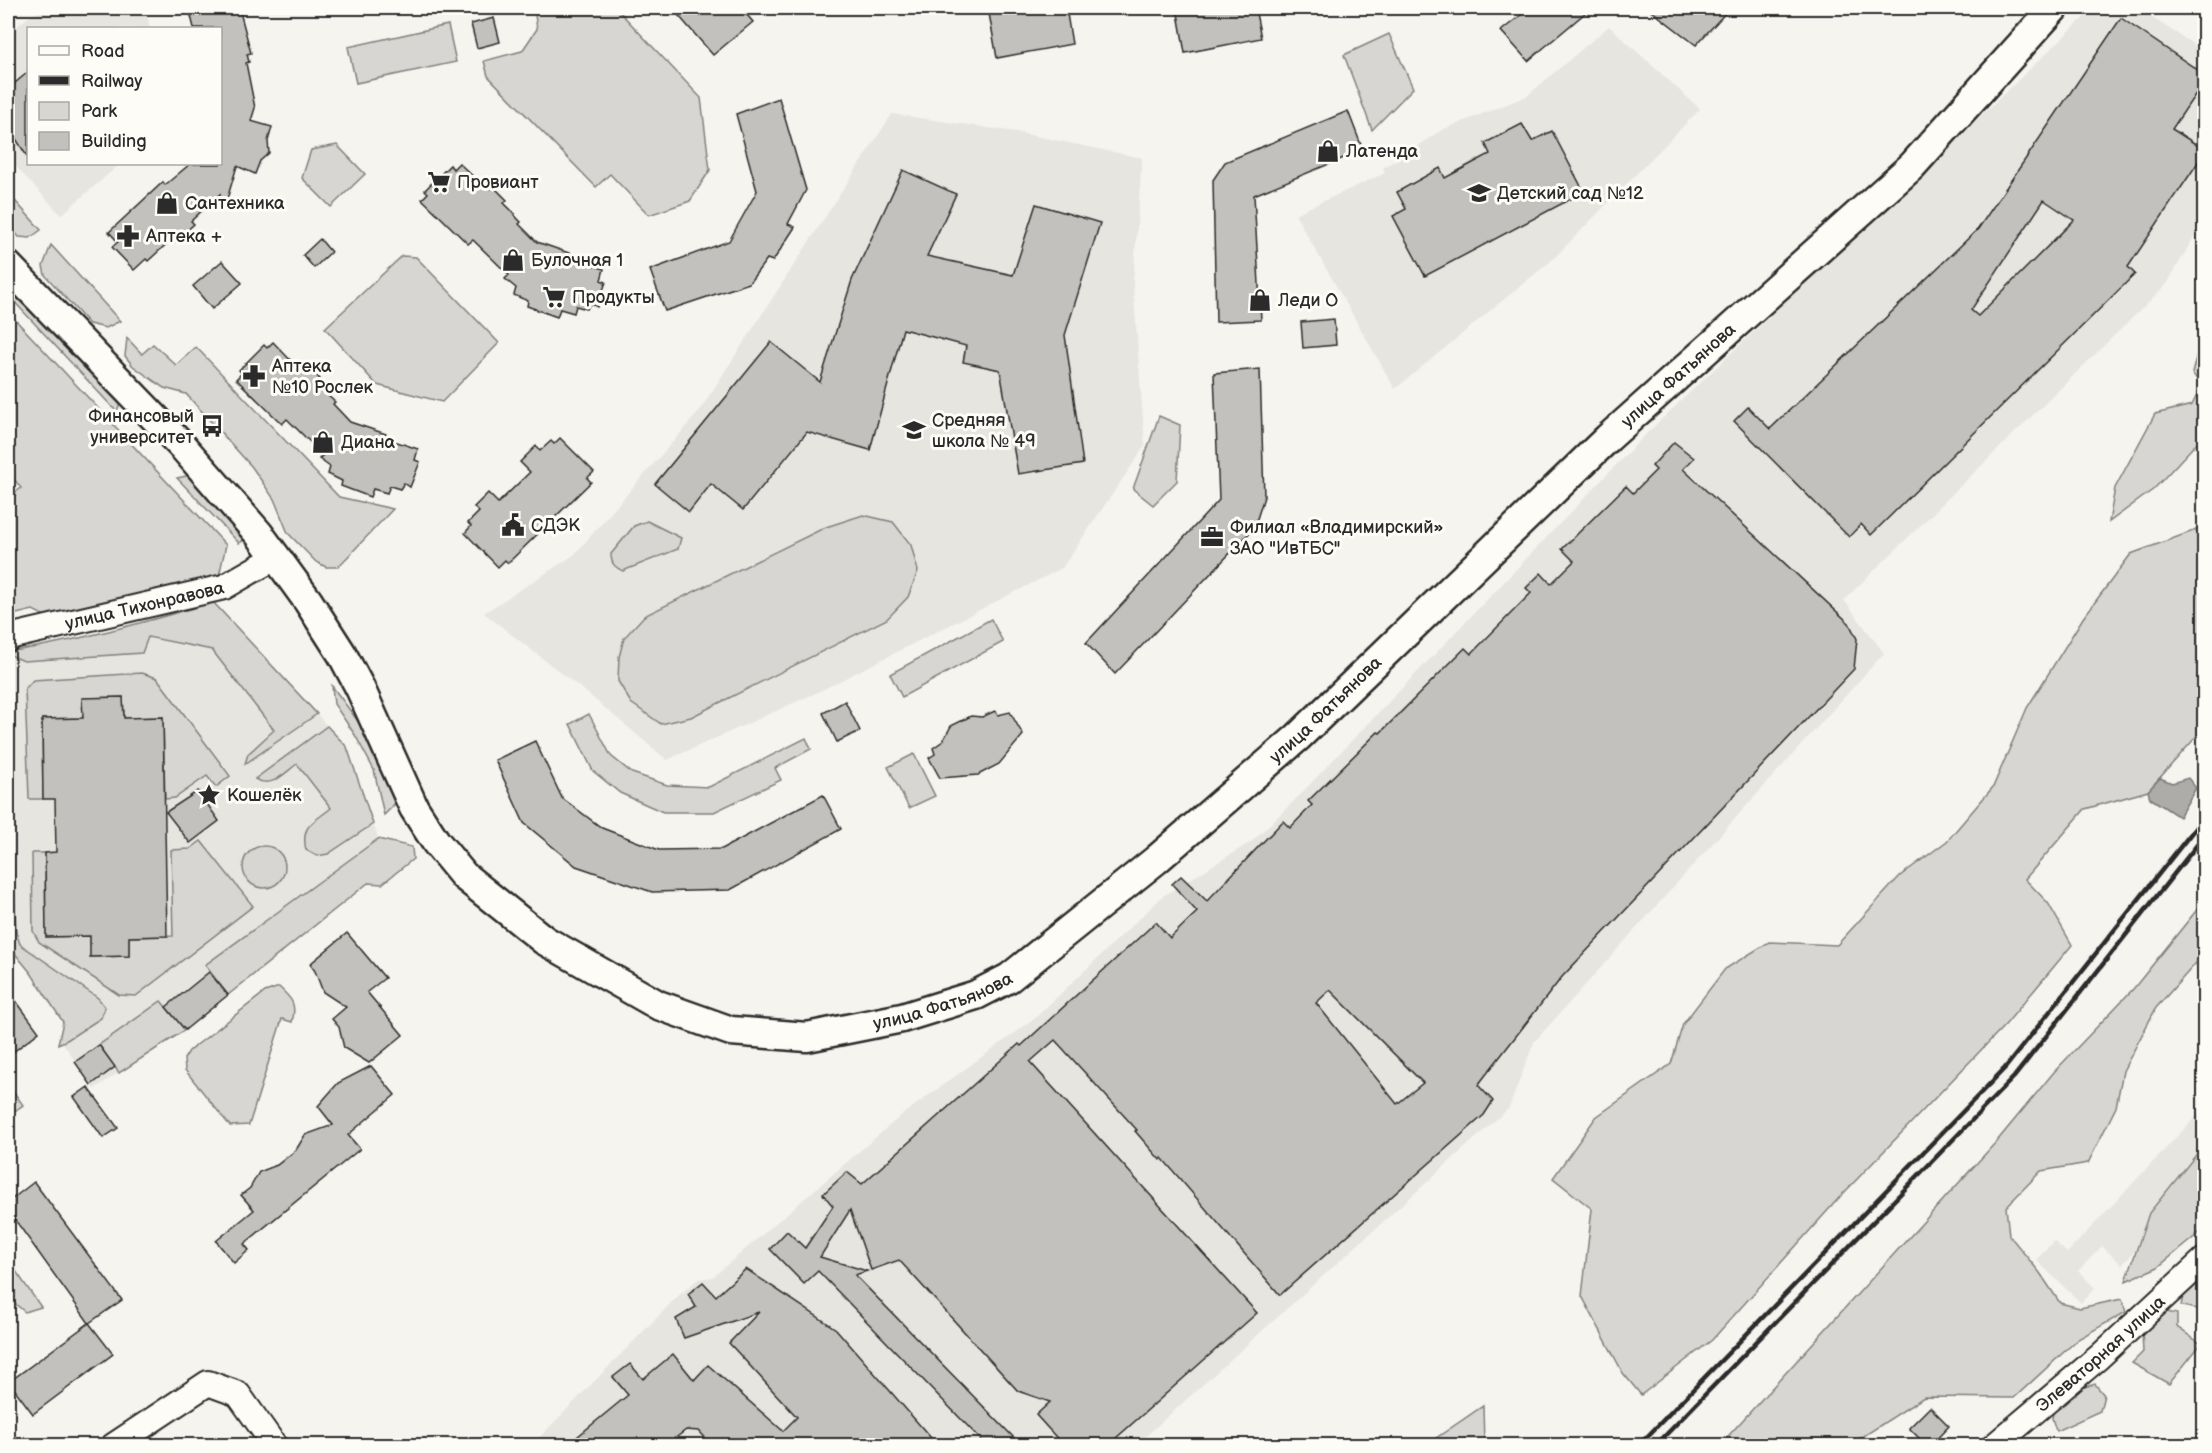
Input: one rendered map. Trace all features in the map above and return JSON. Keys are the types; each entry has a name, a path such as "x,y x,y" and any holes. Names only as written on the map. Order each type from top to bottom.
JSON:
{"street":[{"name":"улица Фатьянова","path":"10,268 183,447 259,534 308,601 342,654 360,688 414,808 436,842 464,876 544,940 658,1005 731,1031 807,1037 903,1018 976,995 1009,978 1156,860 1298,737 1608,438 1912,166 2054,8"},
{"name":"улица Тихонравова","path":"8,639 224,587 276,557"},
{"name":"Элеваторная улица","path":"1994,1446 2099,1357 2205,1260"},
{"path":"113,1446 208,1383 238,1394 275,1446"}],"shaded area":[{"path":"51,8 146,8 150,27 27,27 27,165 119,165 61,215 8,158 8,34 28,17"},
{"path":"2094,8 2137,8 2204,51 2204,219 2167,284 1844,600 1884,653 1534,1042 1509,1108 1136,1445 531,1446 677,1297 698,1279 713,1277 903,1114 1033,1020 1163,896 1251,842 1289,806 1645,435"},
{"name":"Детский сад №12","path":"1609,26 1700,109 1552,260 1395,389 1295,214 1385,173 1383,168 1442,130 1527,96"},
{"name":"Средняя школа № 49","path":"892,114 1016,132 1142,158 1133,283 1145,446 1062,568 818,692 667,760 587,693 484,613 574,555 698,413"},
{"path":"213,602 347,747 388,867 185,1030 94,1089 63,1043 75,1020 8,935 8,657 14,651 56,644 146,623"},
{"path":"2160,778 2172,783 2188,778 2196,788 2179,817 2150,798 2148,791"},
{"path":"2204,1108 2204,1178 2122,1265 2102,1246 2078,1271 2095,1288 2081,1303 2036,1260 2054,1241 2067,1253"}],"green space":[{"path":"534,8 616,8 701,98 710,170 690,201 649,215 610,174 596,187 488,76 484,61 522,51 537,29"},
{"path":"448,25 456,62 356,83 348,47"},
{"path":"1389,34 1413,88 1372,130 1344,55"},
{"path":"337,145 365,174 331,207 302,178 311,150"},
{"path":"8,193 41,230 30,238 19,237 8,224"},
{"path":"51,245 120,321 106,328 89,324 45,275 43,266"},
{"path":"402,256 416,257 499,343 442,402 377,385 325,328"},
{"path":"8,279 121,399 117,412 8,295"},
{"path":"8,312 226,545 219,576 49,618 33,610 8,616 8,544 10,542 8,539 8,498 21,488 8,471"},
{"path":"2204,326 2204,435 2154,489 2109,522 2115,488 2155,414 2192,405 2202,385 2192,373"},
{"path":"127,338 142,354 153,344 176,365 196,347 339,497 393,509 338,567 326,567 316,562 288,533 274,499 252,467 186,394 164,388 133,366 125,356"},
{"path":"1159,416 1180,425 1177,481 1153,505 1133,489"},
{"path":"191,475 250,537 239,543 177,478"},
{"path":"863,515 893,522 911,545 918,571 908,597 887,619 691,717 661,724 631,703 618,681 619,657 624,638 644,616 826,527"},
{"path":"647,521 681,538 678,549 623,571 614,564 611,554 634,526"},
{"path":"2204,527 2204,728 2148,791 2085,809 2025,879 2048,903 2072,945 2006,1024 1838,1199 1712,1340 1641,1395 1623,1373 1582,1296 1592,1209 1553,1178 1596,1117 1671,1064 1683,1024 1725,969 1769,942 1837,945 1900,876 1947,841 1993,787 2027,708 2083,618 2131,554"},
{"path":"213,602 317,714 245,764 248,754 274,730 212,650 148,637 142,653 24,661 10,655 14,651 114,630"},
{"path":"991,619 1003,642 902,697 890,674"},
{"path":"142,673 157,678 230,776 216,787 207,776 175,798 165,799 163,717 124,718 123,697 83,698 83,718 42,719 43,799 29,799 25,689 33,680"},
{"path":"332,686 363,728 396,794 393,806 384,815 374,770 355,735 334,704"},
{"path":"589,714 611,756 632,773 667,785 709,787 806,738 811,749 775,768 781,780 714,812 663,812 620,793 593,771 570,724"},
{"path":"327,726 347,747 373,824 328,854 317,856 306,850 305,834 310,824 331,808 297,764 272,781 261,782 255,779"},
{"path":"914,754 935,796 909,808 888,767"},
{"path":"378,839 412,847 413,859 382,884 368,883 228,995 205,965"},
{"path":"201,841 253,906 136,996 119,995 39,942 33,931 32,853 45,853 46,937 90,936 91,957 129,956 129,937 173,936 171,850 190,849"},
{"path":"264,846 279,852 285,867 279,882 264,888 249,882 243,867 249,852"},
{"path":"8,849 13,859 16,932 20,944 98,998 105,1007 101,1018 58,1044 63,1022 31,973 8,945"},
{"path":"2204,901 2204,954 2156,1008 2123,1071 2116,1107 2088,1163 2041,1171 2006,1207 2009,1235 2040,1273 2060,1303 2080,1308 2122,1299 2126,1312 2078,1339 2014,1398 1924,1397 1850,1445 1720,1445 1997,1141 2054,1072 2134,988"},
{"path":"279,987 294,1006 292,1022 282,1019 249,1125 230,1126 185,1070 184,1059 189,1051 265,992"},
{"path":"161,1001 185,1030 119,1073 99,1045"},
{"path":"8,1084 23,1105 8,1116"},
{"path":"2204,1145 2204,1229 2158,1267 2126,1281 2149,1213"},
{"path":"8,1262 41,1307 25,1312 8,1298"},
{"path":"2204,1265 2204,1310 2181,1306 2185,1285"},
{"path":"2162,1311 2177,1314 2177,1327 2201,1344 2169,1384 2132,1363 2143,1352 2142,1333"},
{"path":"2095,1384 2104,1395 2100,1411 2056,1431 2052,1418 2057,1395"},
{"path":"1483,1406 1484,1445 1426,1445"}],"building":[{"path":"189,8 239,8 251,53 247,54 249,62 246,63 255,108 251,121 272,127 268,141 269,153 260,161 255,174 237,166 224,209 220,208 220,194 191,221 194,224 175,242 172,239 148,261 146,259 134,270 112,247 118,242 109,232 163,182 165,185 189,165 222,165 222,27 194,27"},
{"path":"672,8 741,8 753,22 713,55"},
{"path":"988,8 1066,8 1072,44 997,58"},
{"path":"1177,8 1255,8 1261,38 1185,53"},
{"path":"1530,8 1591,8 1528,61 1501,31"},
{"path":"1648,8 1730,8 1696,45"},
{"path":"494,18 500,42 477,48 471,24"},
{"path":"2121,18 2205,75 2205,80 2172,129 2205,152 2128,267 2135,274 1871,535 1861,524 1849,537 1734,421 1748,407 1770,429 1978,229","holes":["2044,200 2074,220 1978,316 1971,310"]},
{"path":"27,73 27,156 8,126 8,94 15,83"},
{"path":"779,98 806,190 788,224 795,227 773,261 767,259 749,283 665,311 650,270 729,241 757,191 736,114"},
{"path":"1348,111 1363,150 1254,195 1261,320 1216,322 1213,180 1225,162"},
{"path":"1522,124 1532,141 1552,131 1584,192 1425,276 1393,216 1406,209 1397,192 1440,168 1445,178 1490,154 1485,143"},
{"path":"459,163 483,186 486,183 491,189 493,186 507,200 504,203 521,222 519,224 537,242 572,254 572,258 604,269 601,280 606,282 597,307 590,303 587,309 576,306 574,313 560,309 557,317 527,306 528,301 514,295 516,288 505,279 509,275 473,240 468,244 422,199 428,193 425,190 450,165 453,169"},
{"path":"903,170 956,194 927,256 1013,275 1036,204 1100,223 1065,335 1083,464 1018,474 1000,370 963,362 966,346 903,329 870,450 807,432 743,510 711,484 689,512 655,484 771,342 820,382 852,280"},
{"path":"320,239 331,252 314,268 303,255"},
{"path":"222,261 242,283 212,309 193,286"},
{"path":"1334,319 1336,345 1303,348 1301,322"},
{"path":"273,342 296,366 299,363 305,368 307,366 320,379 317,382 350,422 386,434 385,438 418,449 415,460 420,462 410,487 404,483 400,489 390,486 387,493 373,489 370,497 341,486 342,481 328,474 330,467 319,459 323,455 287,419 282,424 236,379 242,373 239,370 264,345 267,348"},
{"path":"1260,369 1264,497 1254,528 1115,674 1086,643 1219,500 1214,373"},
{"path":"560,438 594,472 587,478 591,482 508,563 505,560 498,567 465,533 471,526 468,523 479,512 474,507 488,493 498,503 530,472 520,462 536,446 540,451 551,441 554,444"},
{"path":"1674,442 1694,458 1683,469 1849,623 1857,639 1854,669 1562,977 1478,1085 1493,1101 1484,1115 1280,1295 1162,1158 1160,1160 1135,1131 1137,1130 1055,1040 1030,1062 1257,1313 1107,1446 1064,1446 1036,1415 1050,1402 1018,1391 899,1260 871,1270 850,1210 820,1257 867,1271 855,1275 1022,1446 987,1446 818,1271 804,1284 770,1249 787,1231 805,1248 833,1206 823,1194 847,1172 862,1184 1019,1044 1021,1046 1156,922 1170,938 1197,912 1172,884 1181,876 1207,901 1283,821 1290,828 1312,805 1308,801 1465,648 1471,654 1531,593 1526,588 1541,573 1551,584 1574,561 1562,549 1626,486 1633,493 1656,470 1652,466","holes":["1330,990 1423,1083 1397,1104 1316,1003"]},
{"path":"123,697 124,718 163,717 167,936 129,937 129,956 90,957 90,936 46,937 45,853 56,852 55,799 43,799 42,719 83,718 82,698"},
{"path":"845,701 860,731 837,742 823,713"},
{"path":"995,711 998,715 1010,712 1023,735 999,764 978,775 940,778 929,758 935,754 933,748 943,741 951,726 971,716 982,717"},
{"path":"535,741 562,798 602,828 659,850 722,849 823,795 841,829 730,890 652,892 576,866 524,823 495,760"},
{"path":"198,791 219,821 190,843 166,812"},
{"path":"347,933 385,978 367,992 403,1035 369,1063 344,1048 339,1027 332,1019 346,1007 323,992 310,964"},
{"path":"209,972 228,995 185,1030 166,1007"},
{"path":"8,990 39,1032 8,1056"},
{"path":"99,1045 115,1067 91,1085 75,1062"},
{"path":"371,1066 395,1095 348,1135 360,1149 244,1244 249,1250 234,1263 216,1241 254,1210 241,1195 250,1188 259,1172 277,1165 296,1150 305,1135 333,1125 318,1106 338,1083"},
{"path":"88,1087 118,1128 103,1138 74,1097"},
{"path":"34,1182 122,1300 89,1323 8,1210 8,1202"},
{"path":"746,1269 836,1329 938,1446 713,1446 699,1431 686,1430 665,1446 566,1446 628,1395 613,1377 630,1364 643,1379 673,1354 694,1380 708,1365 783,1431 797,1417 729,1343 759,1312 684,1338 676,1319 696,1307 688,1294 703,1282 716,1296"},
{"path":"89,1323 113,1354 33,1414 9,1382"},
{"path":"1930,1407 1949,1426 1930,1446 1927,1446 1909,1428"}],"railway":[{"path":"1638,1446 2005,1068 2204,817"},
{"path":"1655,1446 2014,1077 2204,836"}],"place":[{"name":"Латенда","path":"1328,151"},
{"name":"Провиант","path":"439,182"},
{"name":"Детский сад №12","path":"1479,193"},
{"name":"Сантехника","path":"167,203"},
{"name":"Аптека +","path":"128,236"},
{"name":"Булочная 1","path":"513,260"},
{"name":"Продукты","path":"554,297"},
{"name":"Леди О","path":"1260,300"},
{"name":"Аптека №10 Рослек","path":"254,376"},
{"name":"Финансовый университет","path":"212,426"},
{"name":"Средняя школа № 49","path":"914,430"},
{"name":"Диана","path":"323,442"},
{"name":"СДЭК","path":"513,525"},
{"name":"Филиал «Владимирский» ЗАО \"ИвТБС\"","path":"1212,537"},
{"name":"Кошелёк","path":"209,795"}]}
